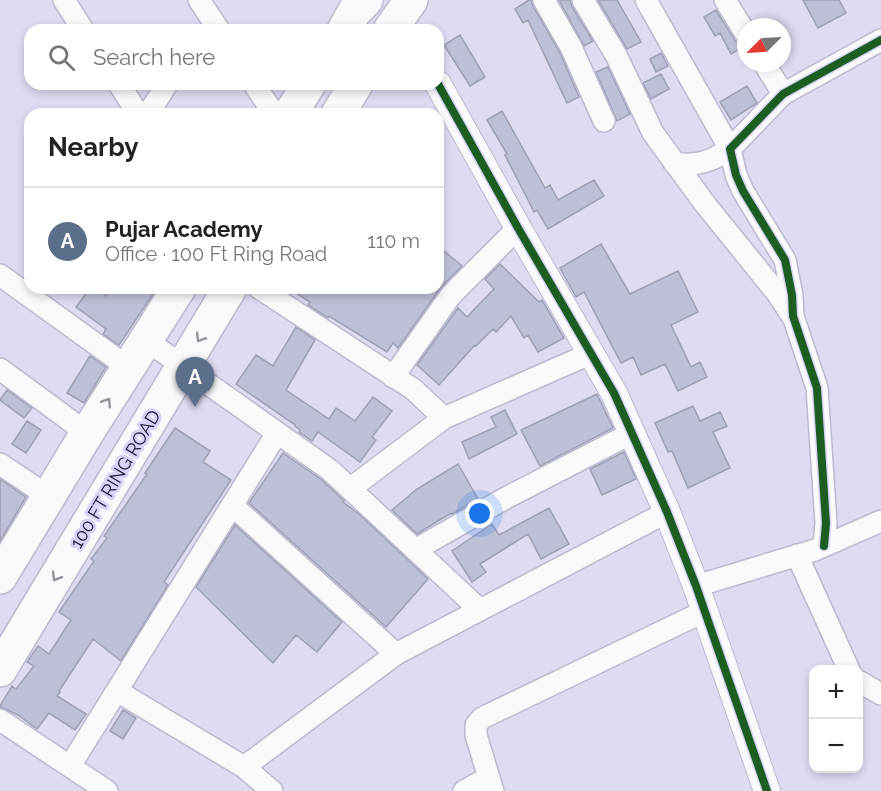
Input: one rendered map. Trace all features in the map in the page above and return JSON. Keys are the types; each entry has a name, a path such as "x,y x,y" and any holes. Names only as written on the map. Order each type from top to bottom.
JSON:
{"main road":[{"path":"294,108 305,90"},
{"path":"342,108 352,90"},
{"path":"0,577 48,496 175,294"},
{"name":"100 FT RING ROAD","path":"0,670 226,294"}],"street":[{"path":"64,0 79,24"},
{"path":"544,0 572,47 604,121"},
{"path":"583,0 616,55 653,133 674,164 793,316 817,388 826,524 824,546"},
{"path":"646,0 730,149 736,175 743,191 785,260 792,295 793,316"},
{"path":"725,0 737,19"},
{"path":"674,164 700,164 719,156 730,149 783,94 881,40"},
{"path":"770,72 783,94"},
{"path":"123,90 134,108"},
{"path":"152,108 163,90"},
{"path":"258,90 270,108"},
{"path":"441,90 614,393 667,512 696,586 767,791"},
{"path":"393,377 451,295 518,228"},
{"path":"0,275 24,287"},
{"path":"37,294 129,368"},
{"path":"268,294 423,397 444,418"},
{"path":"146,339 330,470 480,610"},
{"path":"351,488 444,418 592,353"},
{"path":"0,369 87,433"},
{"path":"70,766 278,433"},
{"path":"415,550 504,499 632,433"},
{"path":"0,464 48,496"},
{"path":"232,505 396,654"},
{"path":"244,767 396,654 667,512"},
{"path":"696,586 824,546 881,521"},
{"path":"797,555 847,665"},
{"path":"464,791 490,785 476,735 476,725 482,718 705,611"},
{"path":"863,683 880,691"},
{"path":"117,691 244,767 272,791"},
{"path":"0,720 107,791"}],"building":[{"path":"529,0 560,53 579,97 567,103 528,20 523,23 515,9"},
{"path":"559,0 570,0 593,41 584,46"},
{"path":"598,0 617,0 641,42 627,49"},
{"path":"803,0 839,0 846,13 818,28"},
{"path":"716,10 737,42 737,51 731,54 720,33 715,36 704,17"},
{"path":"460,35 485,77 470,86 444,45"},
{"path":"661,53 668,66 656,72 650,59"},
{"path":"608,67 630,114 617,121 596,72"},
{"path":"661,74 669,89 651,99 643,83"},
{"path":"747,86 757,103 731,120 720,102"},
{"path":"502,111 545,188 550,185 558,200 594,180 604,196 548,229 537,210 534,212 505,155 507,154 487,120"},
{"path":"601,244 630,294 678,271 698,312 671,325 691,367 700,362 707,377 678,391 665,364 641,375 633,357 621,363 584,292 576,297 560,268"},
{"path":"444,251 462,266 444,284"},
{"path":"500,264 539,302 542,300 564,338 538,352 528,335 524,338 511,316 496,332 493,329 475,345 439,385 417,365 458,308 467,317 494,289 485,279"},
{"path":"86,294 106,296 107,294 153,294 119,345 103,334 106,329 76,307"},
{"path":"297,294 436,294 398,348 393,343 387,352 329,316 328,318 308,305 310,302"},
{"path":"296,327 315,340 286,390 329,419 336,408 355,421 373,397 392,411 372,437 376,440 360,462 318,432 312,441 299,432 300,430 295,425 236,384 256,355 273,366"},
{"path":"90,356 106,367 84,403 67,393"},
{"path":"7,390 32,408 24,418 0,400"},
{"path":"597,394 613,428 540,466 521,430"},
{"path":"693,406 700,421 720,412 727,426 713,432 730,468 688,488 672,451 668,452 655,423"},
{"path":"505,410 517,434 469,459 462,442 496,427 491,417"},
{"path":"27,421 41,430 26,453 12,444"},
{"path":"175,428 210,451 203,462 231,480 164,582 168,585 121,661 93,639 59,691 57,696 86,714 75,730 49,713 37,729 18,715 0,706 12,686 16,689 34,666 27,662 38,646 49,654 71,620 59,612 94,561 91,559 107,538 104,536 147,474 145,473"},
{"path":"624,452 636,479 602,495 590,469"},
{"path":"283,453 322,480 428,579 386,627 249,503"},
{"path":"458,464 478,499 417,534 392,510 417,489"},
{"path":"0,479 26,497 0,541"},
{"path":"549,508 569,544 541,559 528,534 480,564 486,572 472,582 452,551 492,524 499,535"},
{"path":"235,525 342,622 317,652 296,635 273,663 196,587"},
{"path":"123,710 136,718 123,739 110,731"}],"cycle path":[{"path":"824,546 826,523 817,388 793,316 792,295 785,260 743,191 736,175 730,149 783,94 881,40"},
{"path":"441,90 614,393 667,512 696,586 767,791"}],"place":[{"name":"Pujar Academy","path":"195,407"}]}
